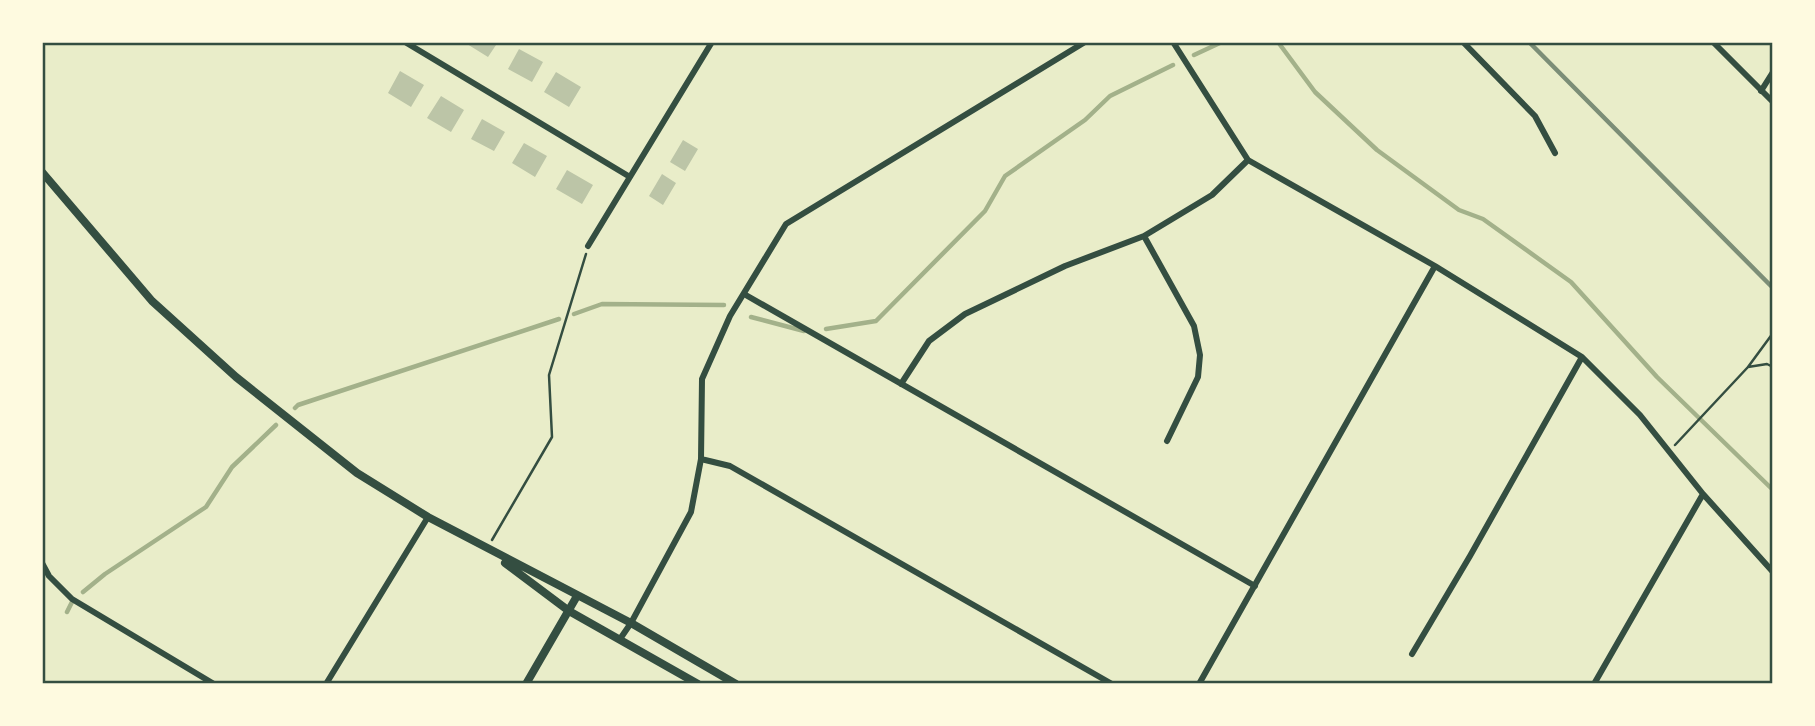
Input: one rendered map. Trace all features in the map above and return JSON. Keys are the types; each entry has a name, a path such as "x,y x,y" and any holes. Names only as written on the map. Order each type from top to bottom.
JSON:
{"street":[{"path":"405,42 630,177"},
{"path":"588,246 712,42"},
{"path":"620,639 691,512 701,459 702,379 730,316 786,224 1085,42"},
{"path":"1172,42 1248,160 1435,266 1582,357 1640,415 1703,495 1773,572"},
{"path":"1463,42 1535,116 1555,153"},
{"path":"1713,42 1773,102"},
{"path":"1761,91 1773,72"},
{"path":"901,384 929,341 965,314 1065,266 1144,236 1212,195 1248,160"},
{"path":"42,172 152,301 236,377 357,473 428,517 631,623 736,684"},
{"path":"1144,236 1194,326 1200,355 1198,377 1167,442"},
{"path":"1199,684 1435,266"},
{"path":"744,294 1255,586"},
{"path":"1412,654 1582,357"},
{"path":"701,459 730,466 1112,684"},
{"path":"1594,684 1703,495"},
{"path":"326,684 428,517"},
{"path":"486,549 569,611 698,684"},
{"path":"42,563 49,576 72,599 214,684"},
{"path":"526,684 578,596"}],"path":[{"path":"486,549 552,437 549,375 588,246"},
{"path":"1668,452 1748,367 1773,333"},
{"path":"1748,367 1767,364 1773,367"}],"building":[{"path":"498,42 488,57 467,44"},
{"path":"519,49 543,62 532,82 508,69"},
{"path":"400,71 424,85 411,107 388,93"},
{"path":"556,72 581,87 569,107 544,92"},
{"path":"441,96 464,110 451,132 427,118"},
{"path":"482,119 505,132 494,151 471,139"},
{"path":"683,140 698,149 685,171 670,162"},
{"path":"524,143 547,156 535,177 512,163"},
{"path":"567,170 593,185 582,204 556,189"},
{"path":"662,174 676,183 663,205 649,196"}],"waterway":[{"path":"1194,55 1222,42"},
{"path":"1278,42 1315,92 1377,150 1459,210 1483,219 1571,282 1657,377 1773,490"},
{"path":"826,329 876,321 985,211 1005,176 1085,120 1110,96 1173,65"},
{"path":"574,314 602,304 724,305"},
{"path":"751,317 804,331"},
{"path":"295,408 559,319"},
{"path":"83,592 105,574 206,507 232,467 276,425"},
{"path":"67,612 73,600"}],"railway":[{"path":"1529,42 1773,288"}]}
